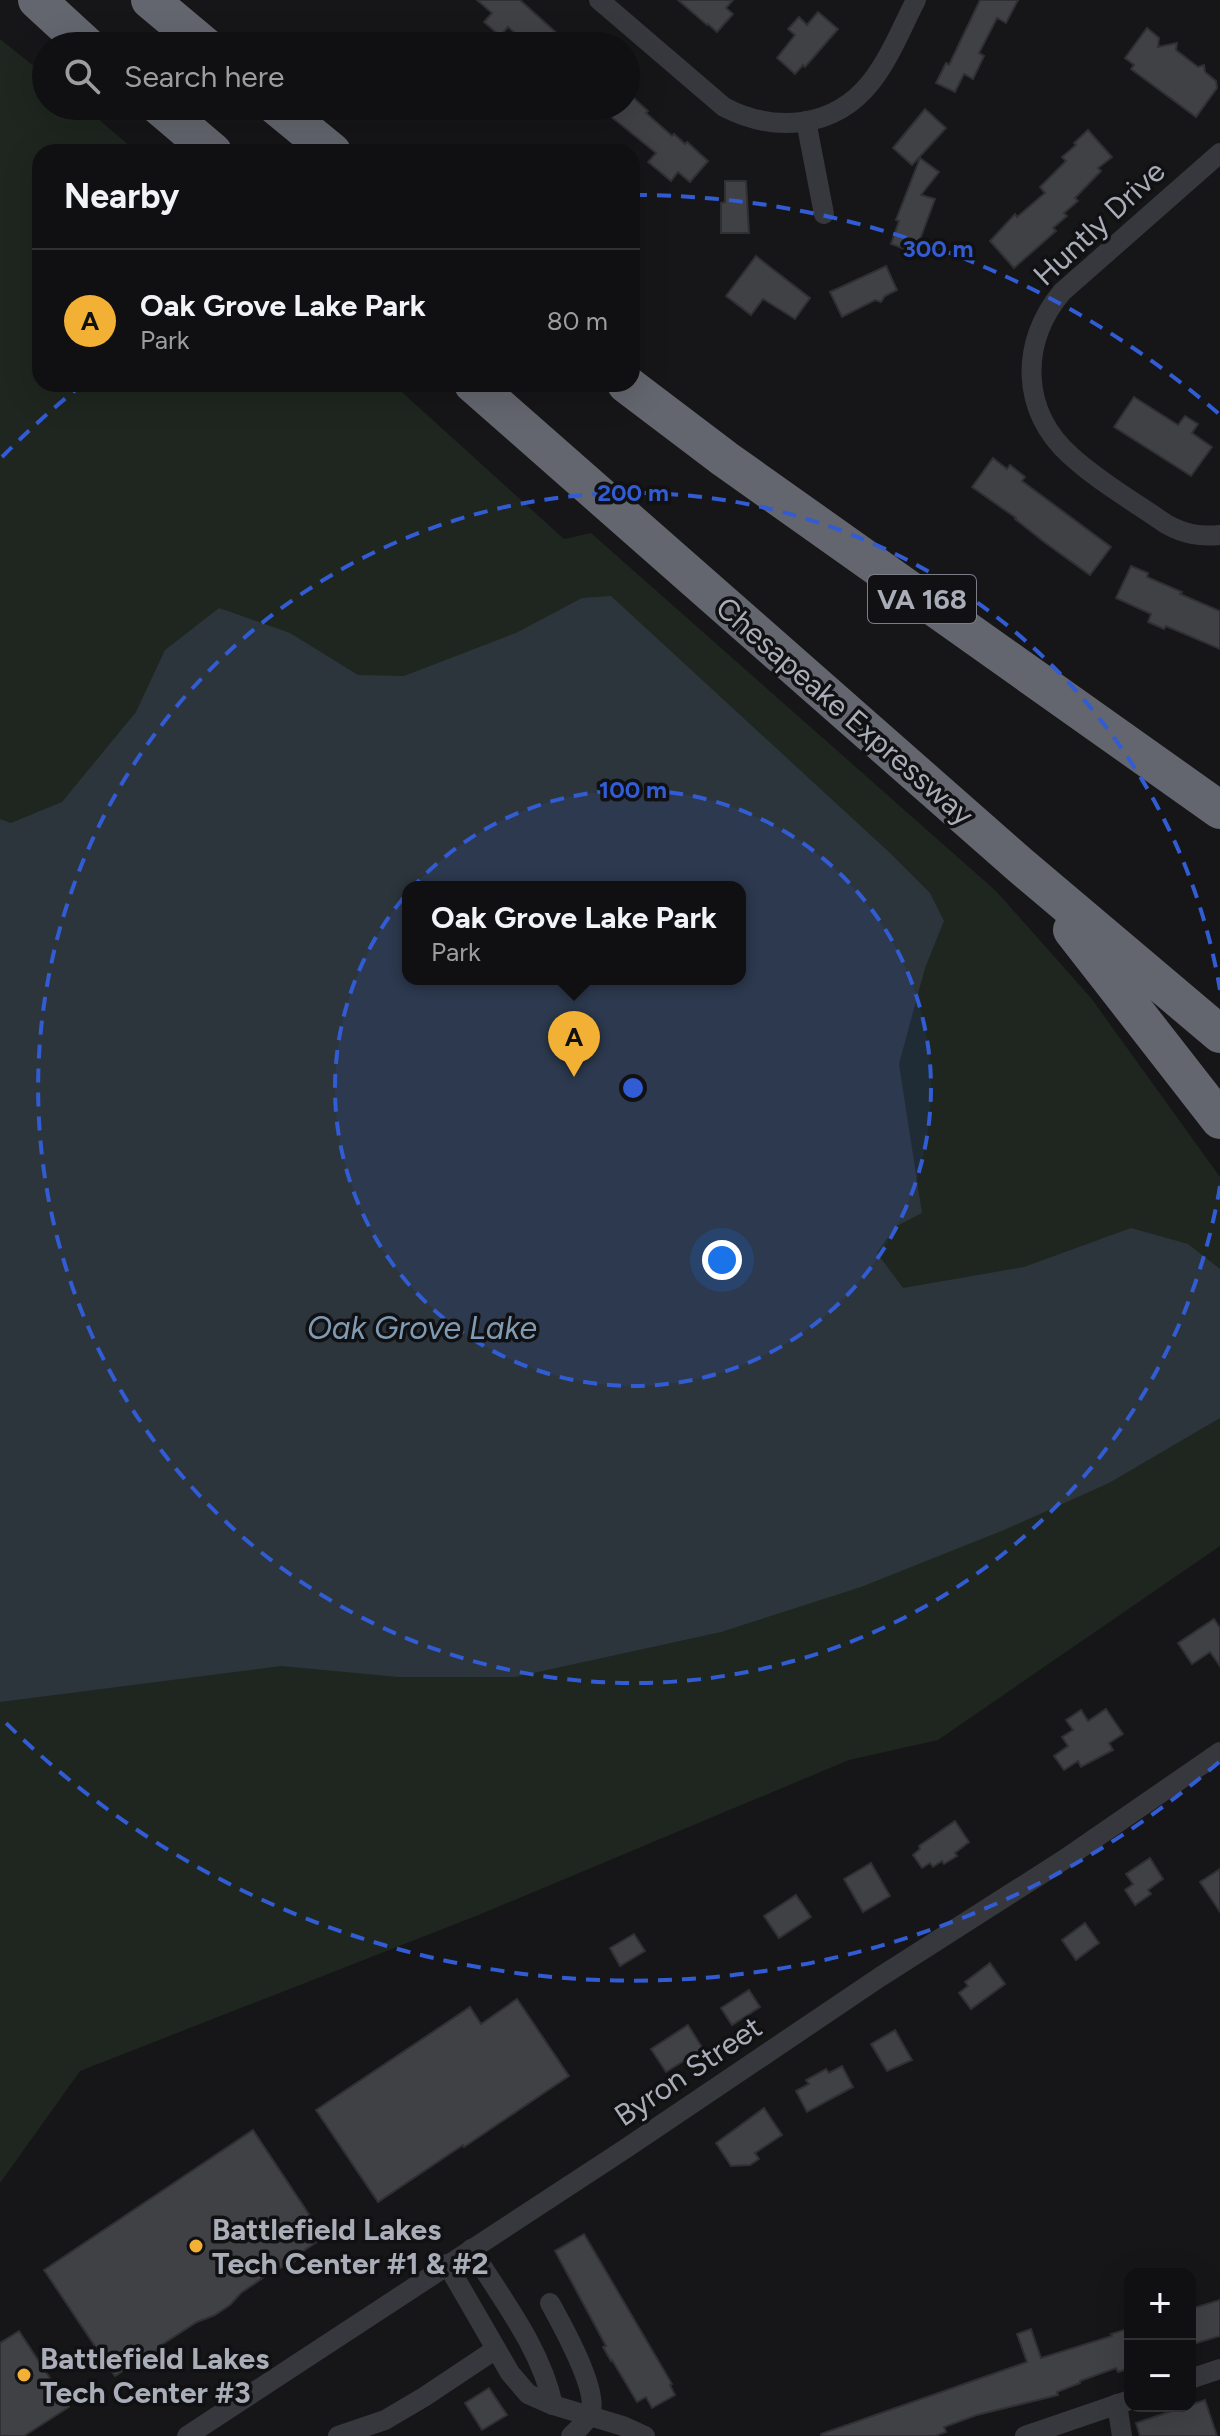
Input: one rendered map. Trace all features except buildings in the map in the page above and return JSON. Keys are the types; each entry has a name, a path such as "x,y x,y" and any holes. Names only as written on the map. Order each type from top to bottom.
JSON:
{"highway":[{"path":"37,0 72,32"},
{"path":"150,0 188,32"},
{"path":"175,120 204,144"},
{"path":"293,120 322,144"},
{"name":"Chesapeake Expressway","path":"482,392 1020,865 1220,1034"},
{"name":"VA 168","path":"636,392 737,469 1220,810"},
{"path":"1020,865 1220,1120"}],"street":[{"path":"599,0 636,32"},
{"path":"640,35 724,107 764,122 791,124 823,117 857,97 886,58 916,0"},
{"path":"806,121 824,214"},
{"name":"Huntly Drive","path":"1220,153 1082,274 1049,308 1034,344 1031,367 1037,407 1048,430 1071,457 1173,528 1201,537 1220,535"},
{"name":"Byron Street","path":"187,2436 625,2149 880,1977 1065,1859 1220,1752"},
{"path":"471,2249 538,2358 553,2405"},
{"path":"447,2264 510,2373 528,2394 645,2436"},
{"path":"550,2303 568,2334 589,2386 592,2402 590,2415 571,2436"},
{"path":"338,2436 385,2420 496,2349"},
{"path":"1196,2377 1220,2369"},
{"path":"1025,2436 1124,2402 1122,2436"}],"shaded area":[{"name":"Oak Grove Lake","path":"0,39 32,65 32,120 99,120 128,144 32,144 32,392 402,392 564,539 591,533 996,891 1091,998 1220,1177 1220,1546 938,1740 849,1760 481,1914 80,2071 0,2183"}],"water":[{"name":"Oak Grove Lake","path":"611,596 930,893 944,921 925,968 899,1064 922,1213 895,1227 877,1253 903,1288 1024,1267 1131,1228 1188,1244 1220,1269 1220,1418 1109,1483 1004,1530 861,1587 721,1632 515,1677 399,1677 281,1666 0,1702 0,819 11,823 62,802 136,712 165,650 219,608 290,633 358,675 404,676 516,633 582,598"}],"place":[{"name":"Oak Grove Lake Park","path":"574,1077"},
{"name":"Battlefield Lakes Tech Center #1 & #2","path":"196,2246"},
{"name":"Battlefield Lakes Tech Center #3","path":"24,2375"}]}
